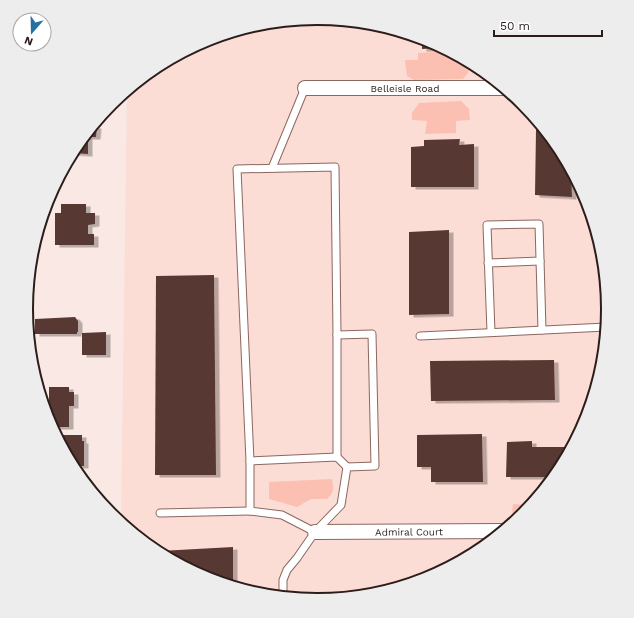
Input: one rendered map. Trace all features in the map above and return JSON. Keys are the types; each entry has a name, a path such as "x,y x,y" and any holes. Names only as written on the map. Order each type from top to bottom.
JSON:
{"street":[{"name":"Belleisle Road","path":"305,88 495,88"},
{"name":"Admiral Court","path":"315,532 494,531"}],"lane":[{"path":"272,168 305,88"},
{"path":"250,511 250,461 237,169 335,167 337,457 347,467 375,466 372,334 337,335"},
{"path":"491,332 487,225 539,224 542,330"},
{"path":"488,263 540,261"},
{"path":"420,336 600,327"},
{"path":"250,461 337,457"},
{"path":"283,591 283,580 287,570 315,532 341,505 347,467"},
{"path":"160,513 250,511 282,515 315,532"}],"shaded area":[{"path":"317,25 354,27 372,30 408,40 443,54 475,73 504,95 518,108 531,122 553,151 572,183 586,218 596,254 599,272 601,309 599,346 596,364 586,400 572,435 553,467 531,496 518,510 504,523 475,545 443,564 408,578 372,588 354,591 317,593 280,591 262,588 226,578 208,571 191,564 159,545 121,515 127,98 159,73 175,63 191,54 226,40 262,30 280,27"},
{"path":"438,52 469,69 468,73 463,79 414,80 407,76 405,60 418,60 418,53"},
{"path":"461,101 469,109 470,120 456,121 456,133 425,134 427,121 412,120 412,113 419,103"},
{"path":"332,479 333,490 327,499 311,499 297,507 269,499 269,482"},
{"path":"513,504 523,505 513,515"}],"building":[{"path":"422,45 430,49 422,49"},
{"path":"97,130 96,137 91,137"},
{"path":"536,130 537,130 553,151 571,182 572,197 535,195"},
{"path":"460,139 459,145 474,144 474,187 411,187 411,147 424,146 424,140"},
{"path":"88,141 88,154 79,153"},
{"path":"61,204 86,204 86,213 95,213 95,224 88,225 88,234 94,234 94,245 55,245 55,213 61,213"},
{"path":"449,230 449,314 409,315 409,232"},
{"path":"214,275 216,475 155,475 156,276"},
{"path":"75,317 78,321 77,334 35,334 35,319"},
{"path":"106,332 106,355 82,355 82,333"},
{"path":"554,360 555,400 431,401 430,361"},
{"path":"49,387 69,387 69,392 74,392 74,406 69,406 69,427 59,427 49,400"},
{"path":"482,434 483,482 431,482 431,467 417,467 417,435"},
{"path":"62,435 82,435 82,441 84,441 84,466 80,466"},
{"path":"532,441 532,447 565,447 546,477 506,477 507,442"},
{"path":"233,547 233,580 191,564 168,551"}]}
